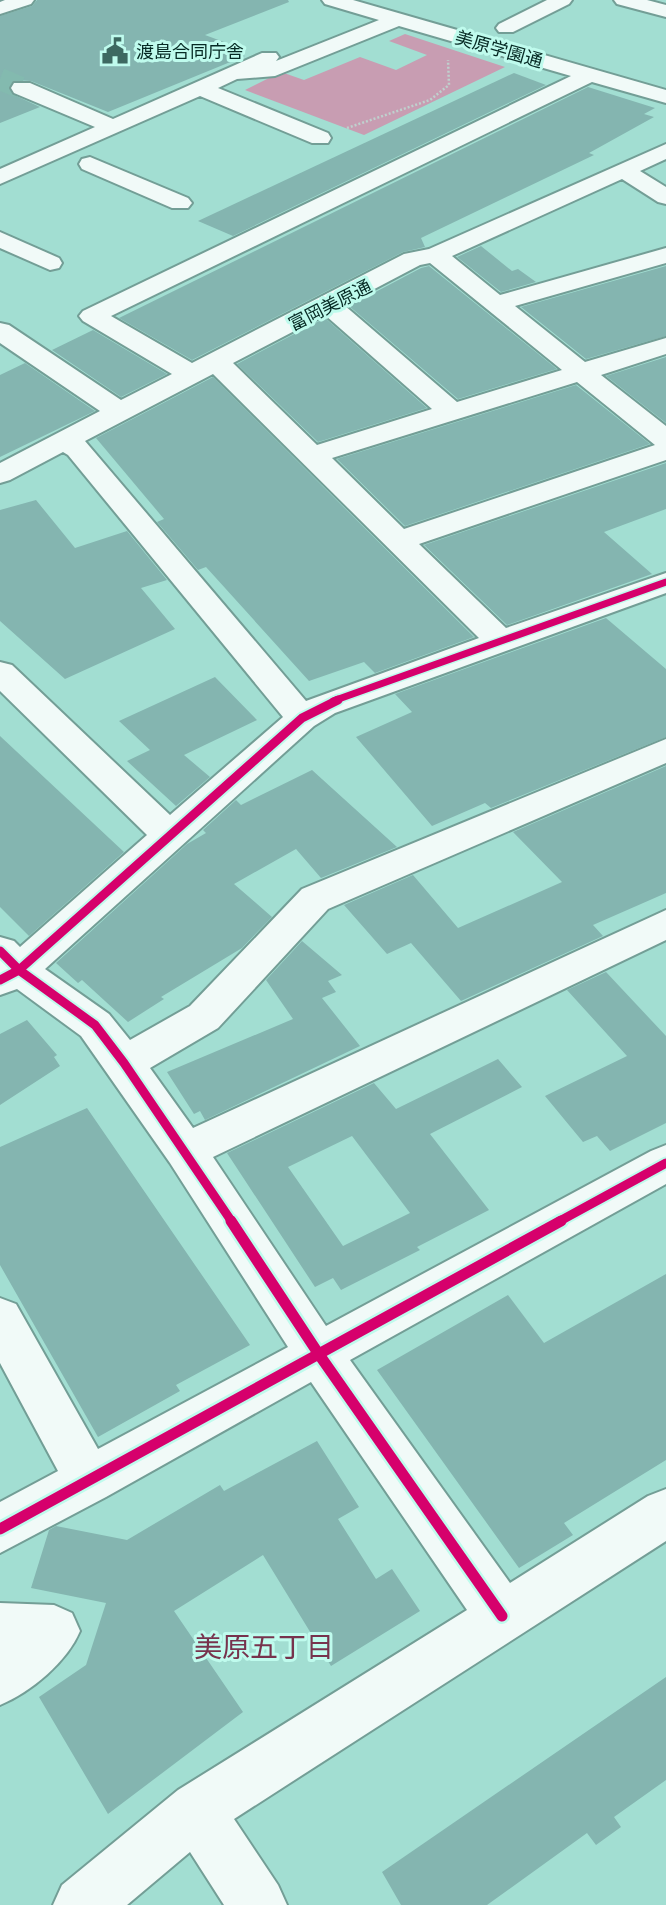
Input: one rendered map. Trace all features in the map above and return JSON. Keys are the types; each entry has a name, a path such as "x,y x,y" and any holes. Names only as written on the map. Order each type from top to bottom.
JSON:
{"street":[{"path":"0,8 24,0"},
{"name":"美原学園通","path":"332,0 380,11 479,43 666,97"},
{"path":"479,43 562,0"},
{"path":"624,0 666,11"},
{"path":"231,74 268,72 308,44 380,11"},
{"path":"506,28 531,35"},
{"path":"0,177 231,74 269,46 288,59 308,44"},
{"path":"614,82 640,66"},
{"path":"502,642 313,455 206,369 92,316 590,75"},
{"path":"22,88 114,127"},
{"path":"200,88 320,138"},
{"name":"富岡美原通","path":"0,474 413,259 435,255 666,151"},
{"path":"0,158 22,167"},
{"path":"90,164 180,203"},
{"path":"623,170 666,197"},
{"path":"0,239 50,263"},
{"path":"435,255 666,440"},
{"path":"495,304 666,255"},
{"path":"329,304 452,412"},
{"path":"0,331 119,411"},
{"path":"313,455 666,346"},
{"path":"0,366 31,352"},
{"path":"64,441 78,449 302,718"},
{"path":"397,541 666,451"},
{"path":"502,1616 318,1353 185,1151 95,1025 6,967 170,836 302,718 323,705 666,582"},
{"path":"0,672 170,836"},
{"path":"124,1063 204,1017 315,899 666,750"},
{"path":"185,1151 659,938"},
{"path":"0,1529 666,1163"},
{"path":"0,1318 89,1481"},
{"path":"82,1905 198,1810 666,1513"},
{"path":"0,1629 54,1631 0,1678"},
{"path":"198,1810 220,1851 258,1905"}],"path":[{"path":"350,129 413,107 440,94 449,85 447,55"}],"shaded area":[{"path":"405,34 505,67 364,135 245,90 281,72 304,80 360,57 396,70 427,55 389,41"}],"building":[{"name":"渡島合同庁舎","path":"37,0 289,2 205,35 224,42 216,45 245,56 108,112 31,81 14,80 9,87 12,94 40,107 0,123 0,16 32,6"},
{"path":"514,73 546,85 233,236 198,221"},
{"path":"588,87 655,108 644,114 654,117 589,153 594,155 421,238 425,247 403,252 192,360 119,318"},
{"path":"481,246 512,271 518,269 536,282 501,292 457,257"},
{"path":"429,266 557,369 458,399 349,306"},
{"path":"666,266 666,336 586,359 521,307"},
{"path":"325,318 427,408 318,442 237,364"},
{"path":"93,330 167,374 121,397 52,350"},
{"path":"666,357 666,423 606,376"},
{"path":"25,363 95,411 0,457 0,375"},
{"path":"213,377 474,637 375,673 364,662 309,681 206,567 198,570 157,522 164,519 96,438"},
{"path":"576,385 650,444 405,526 337,459"},
{"path":"666,463 666,509 604,532 652,574 507,625 424,545"},
{"path":"36,500 75,548 127,531 167,580 141,588 175,629 65,679 0,621 0,510"},
{"path":"606,618 666,669 666,737 491,808 485,803 432,826 356,737 412,712 395,694"},
{"path":"215,677 257,720 184,755 210,777 176,806 127,761 150,750 119,721"},
{"path":"0,736 124,852 29,936 0,907"},
{"path":"666,766 666,893 593,925 603,936 461,1001 411,943 387,954 344,905 413,875 458,928 562,882 513,832"},
{"path":"312,770 397,847 321,878 296,849 234,884 272,917 242,948 161,997 164,999 128,1022 82,980 78,983 56,963 187,844 206,833 203,830 236,800 241,805"},
{"path":"302,941 342,975 328,981 336,992 322,998 360,1046 205,1120 200,1111 194,1114 167,1072 293,1019 266,980"},
{"path":"606,972 666,1036 666,1123 610,1151 597,1136 583,1142 545,1096 627,1056 567,990"},
{"path":"27,1020 57,1055 54,1057 60,1066 0,1105 0,1034"},
{"path":"498,1059 522,1087 430,1134 489,1210 417,1247 420,1250 341,1290 333,1278 315,1287 227,1153 374,1083 396,1109","holes":["352,1136 410,1213 343,1246 288,1167"]},
{"path":"87,1108 250,1345 176,1385 180,1391 98,1437 0,1265 0,1147"},
{"path":"666,1274 666,1460 564,1523 573,1535 519,1568 377,1370 508,1295 544,1343"},
{"path":"317,1441 359,1507 338,1519 376,1579 392,1569 420,1611 331,1666 263,1555 174,1611 243,1712 108,1814 39,1697 86,1665 106,1603 31,1588 49,1530 56,1526 127,1540 220,1485 224,1491"},
{"path":"666,1677 666,1780 614,1817 621,1827 596,1845 587,1833 487,1905 401,1905 382,1872"}],"tunnel":[{"path":"0,79 22,88"}],"cycle path":[{"path":"0,980 19,970 302,718 323,705 666,582"},
{"path":"0,951 19,970 95,1025 124,1063 318,1353 502,1616"},
{"path":"0,1529 666,1163"}],"place":[{"name":"渡島合同庁舎","path":"115,51"}],"district":[{"name":"美原五丁目","path":"264,1647"}]}
